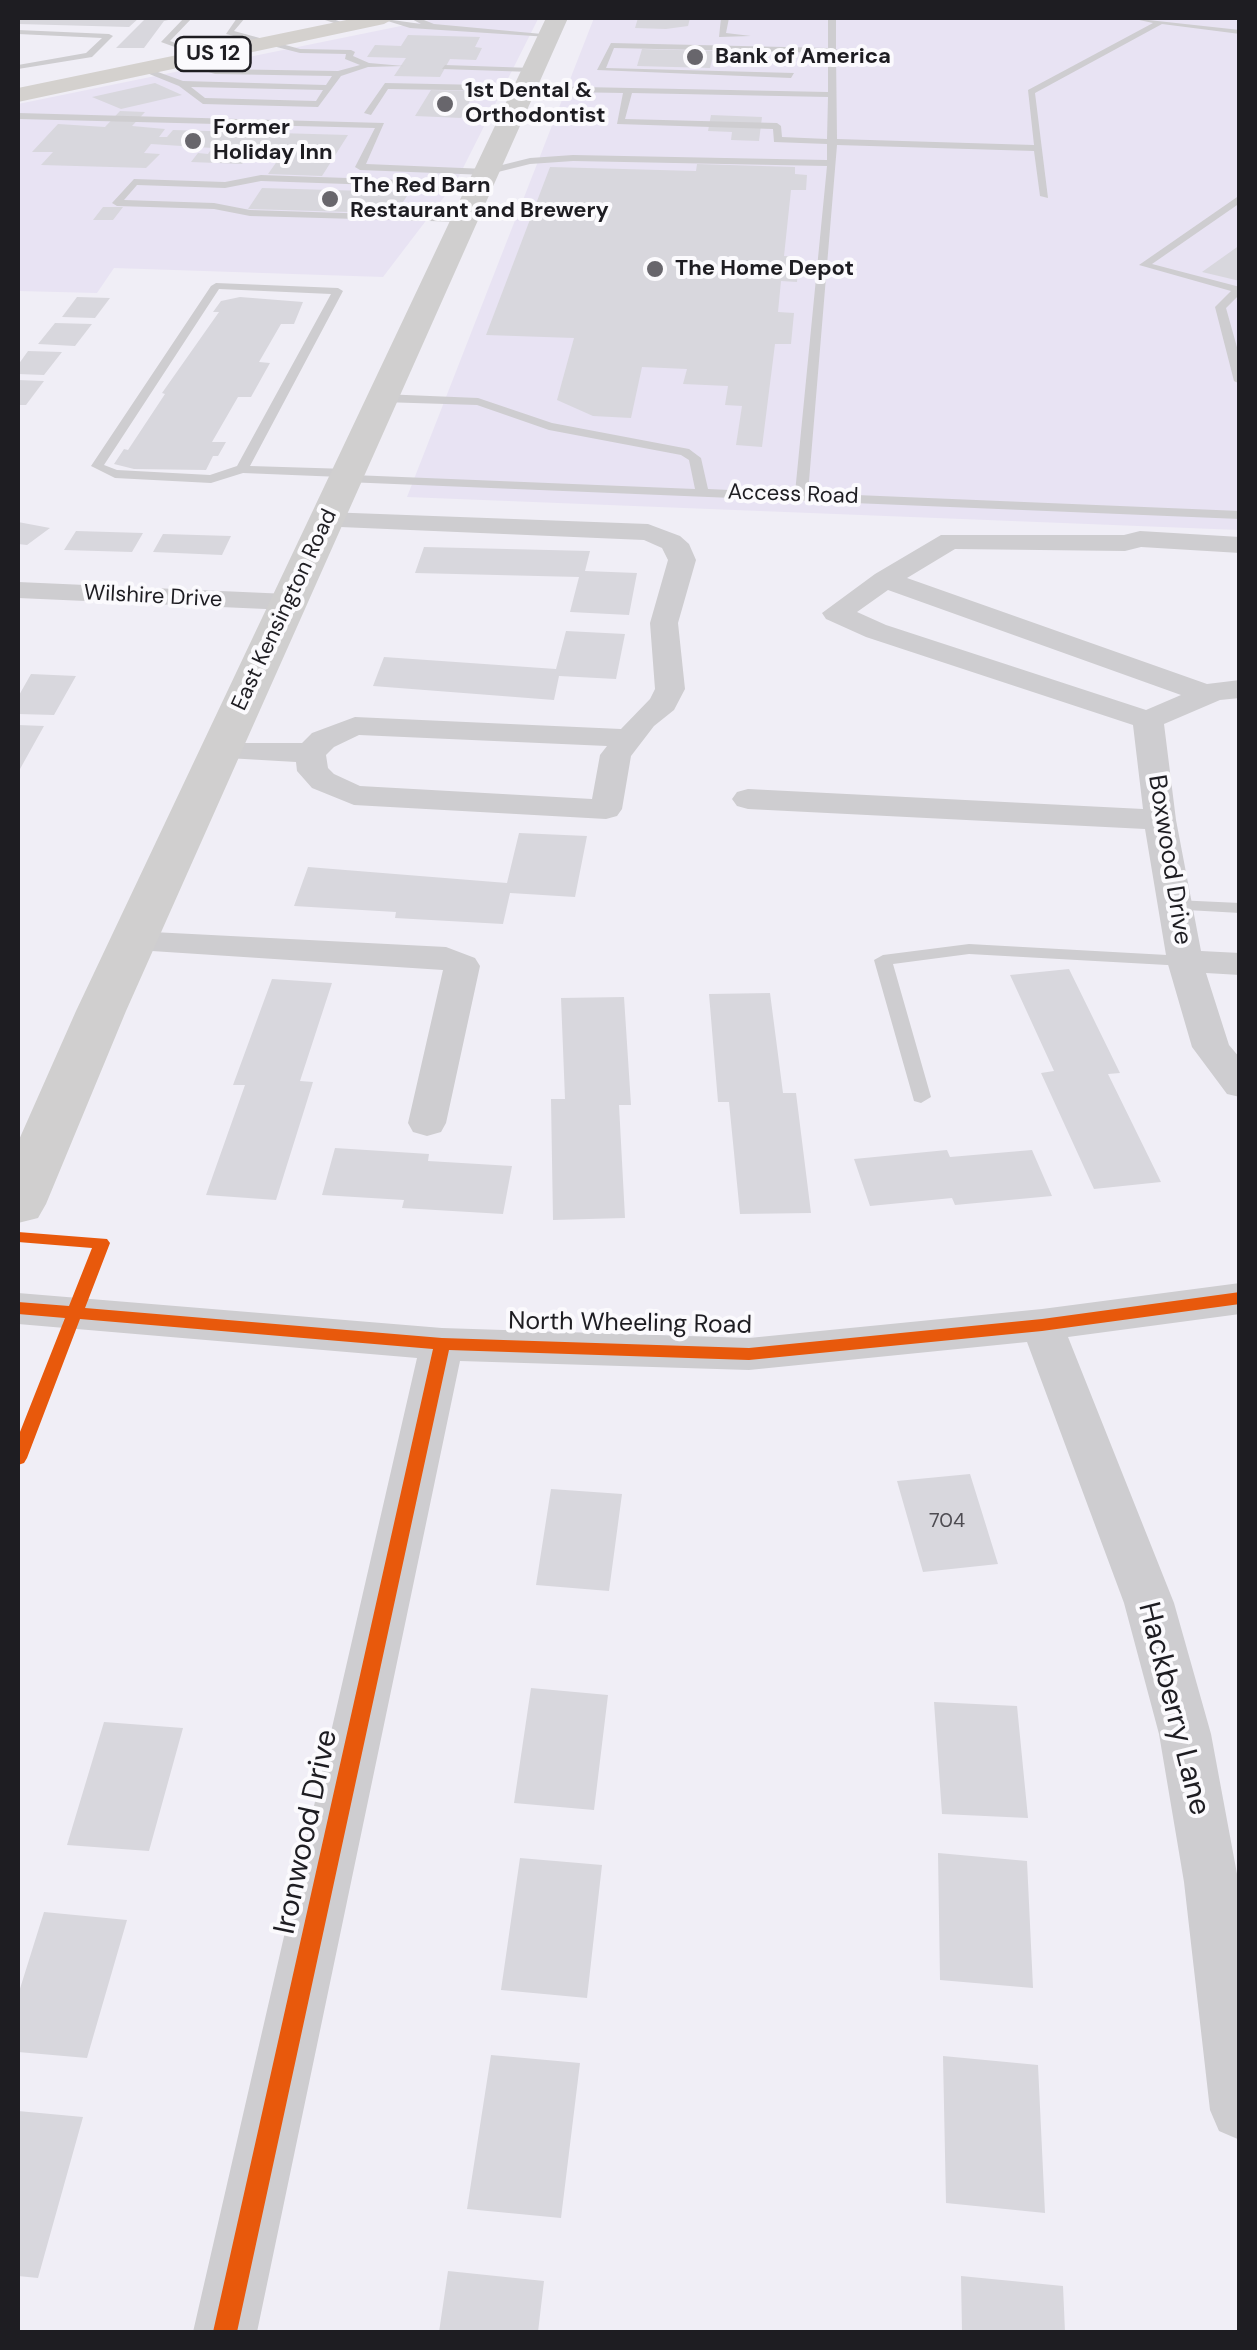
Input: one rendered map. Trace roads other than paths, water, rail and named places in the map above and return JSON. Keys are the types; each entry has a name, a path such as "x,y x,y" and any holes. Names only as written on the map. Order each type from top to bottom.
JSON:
{"main road":[{"name":"US 12","path":"18,95 141,69 180,73 202,56 383,18"},
{"name":"East Kensington Road","path":"18,1204 133,942 553,26"}],"street":[{"path":"310,753 313,772 323,782 354,795 606,809 616,755 626,738 663,704 670,689 664,623 682,560 680,550 671,542 648,532 326,520"},
{"path":"1223,691 1148,720 876,631 836,613 950,541 1125,543 1140,539 1240,544"},
{"path":"884,580 1223,691"},
{"name":"Wilshire Drive","path":"18,590 288,602"},
{"name":"Boxwood Drive","path":"1148,720 1160,820 1186,961 1211,1048 1240,1085"},
{"path":"221,750 310,753 323,740 355,726 626,738"},
{"path":"748,799 1160,820"},
{"path":"133,942 446,958 462,966 426,1123"},
{"path":"1186,961 1240,964"},
{"name":"North Wheeling Road","path":"18,1308 442,1344 749,1354 1042,1325 1240,1298"},
{"name":"Hackberry Lane","path":"1042,1325 1149,1603 1185,1734 1211,1882 1240,2110"},
{"name":"Ironwood Drive","path":"225,2332 442,1344"}],"lane":[{"path":"188,18 165,42 202,56"},
{"path":"241,18 229,32 300,51 351,52 348,57 368,66"},
{"path":"323,18 346,26"},
{"path":"383,18 410,26 553,26"},
{"path":"414,18 433,26"},
{"path":"722,35 725,18"},
{"path":"802,496 832,163 832,18"},
{"path":"1134,18 1240,32"},
{"path":"1206,29 1220,18"},
{"path":"1045,196 1031,92 1160,23"},
{"path":"18,32 109,36 89,55 18,67"},
{"path":"702,35 754,36"},
{"path":"818,37 834,37"},
{"path":"791,75 601,70 611,45 835,51"},
{"path":"733,74 739,48"},
{"path":"180,73 204,101 318,104 338,75 368,66 400,66"},
{"path":"180,73 214,70 448,78 450,68 527,82 628,90 834,95"},
{"path":"684,92 689,72"},
{"path":"180,73 328,88"},
{"path":"368,113 385,86 527,82"},
{"path":"628,90 620,122 777,126 776,140 1038,148"},
{"path":"18,116 381,125 360,167 476,193"},
{"path":"476,193 409,184 261,178 225,184 134,182 116,203 214,206 250,213 391,217 476,193 530,161 573,158 832,163"},
{"path":"391,217 409,184"},
{"path":"1239,290 1144,266 1240,198"},
{"name":"Access Road","path":"242,468 338,291 216,286 97,466 115,474 211,479 242,468 1240,515"},
{"path":"1239,290 1220,307 1240,381"},
{"path":"380,402 497,406 549,426 686,452 695,458 702,492"},
{"path":"1175,905 1240,908"},
{"path":"921,1097 883,960 969,949 1186,961"}],"place":[{"name":"Bank of America","path":"695,57"},
{"name":"1st Dental & Orthodontist","path":"445,104"},
{"name":"Former Holiday Inn","path":"193,141"},
{"name":"The Red Barn Restaurant and Brewery","path":"330,199"},
{"name":"The Home Depot","path":"655,269"}]}
